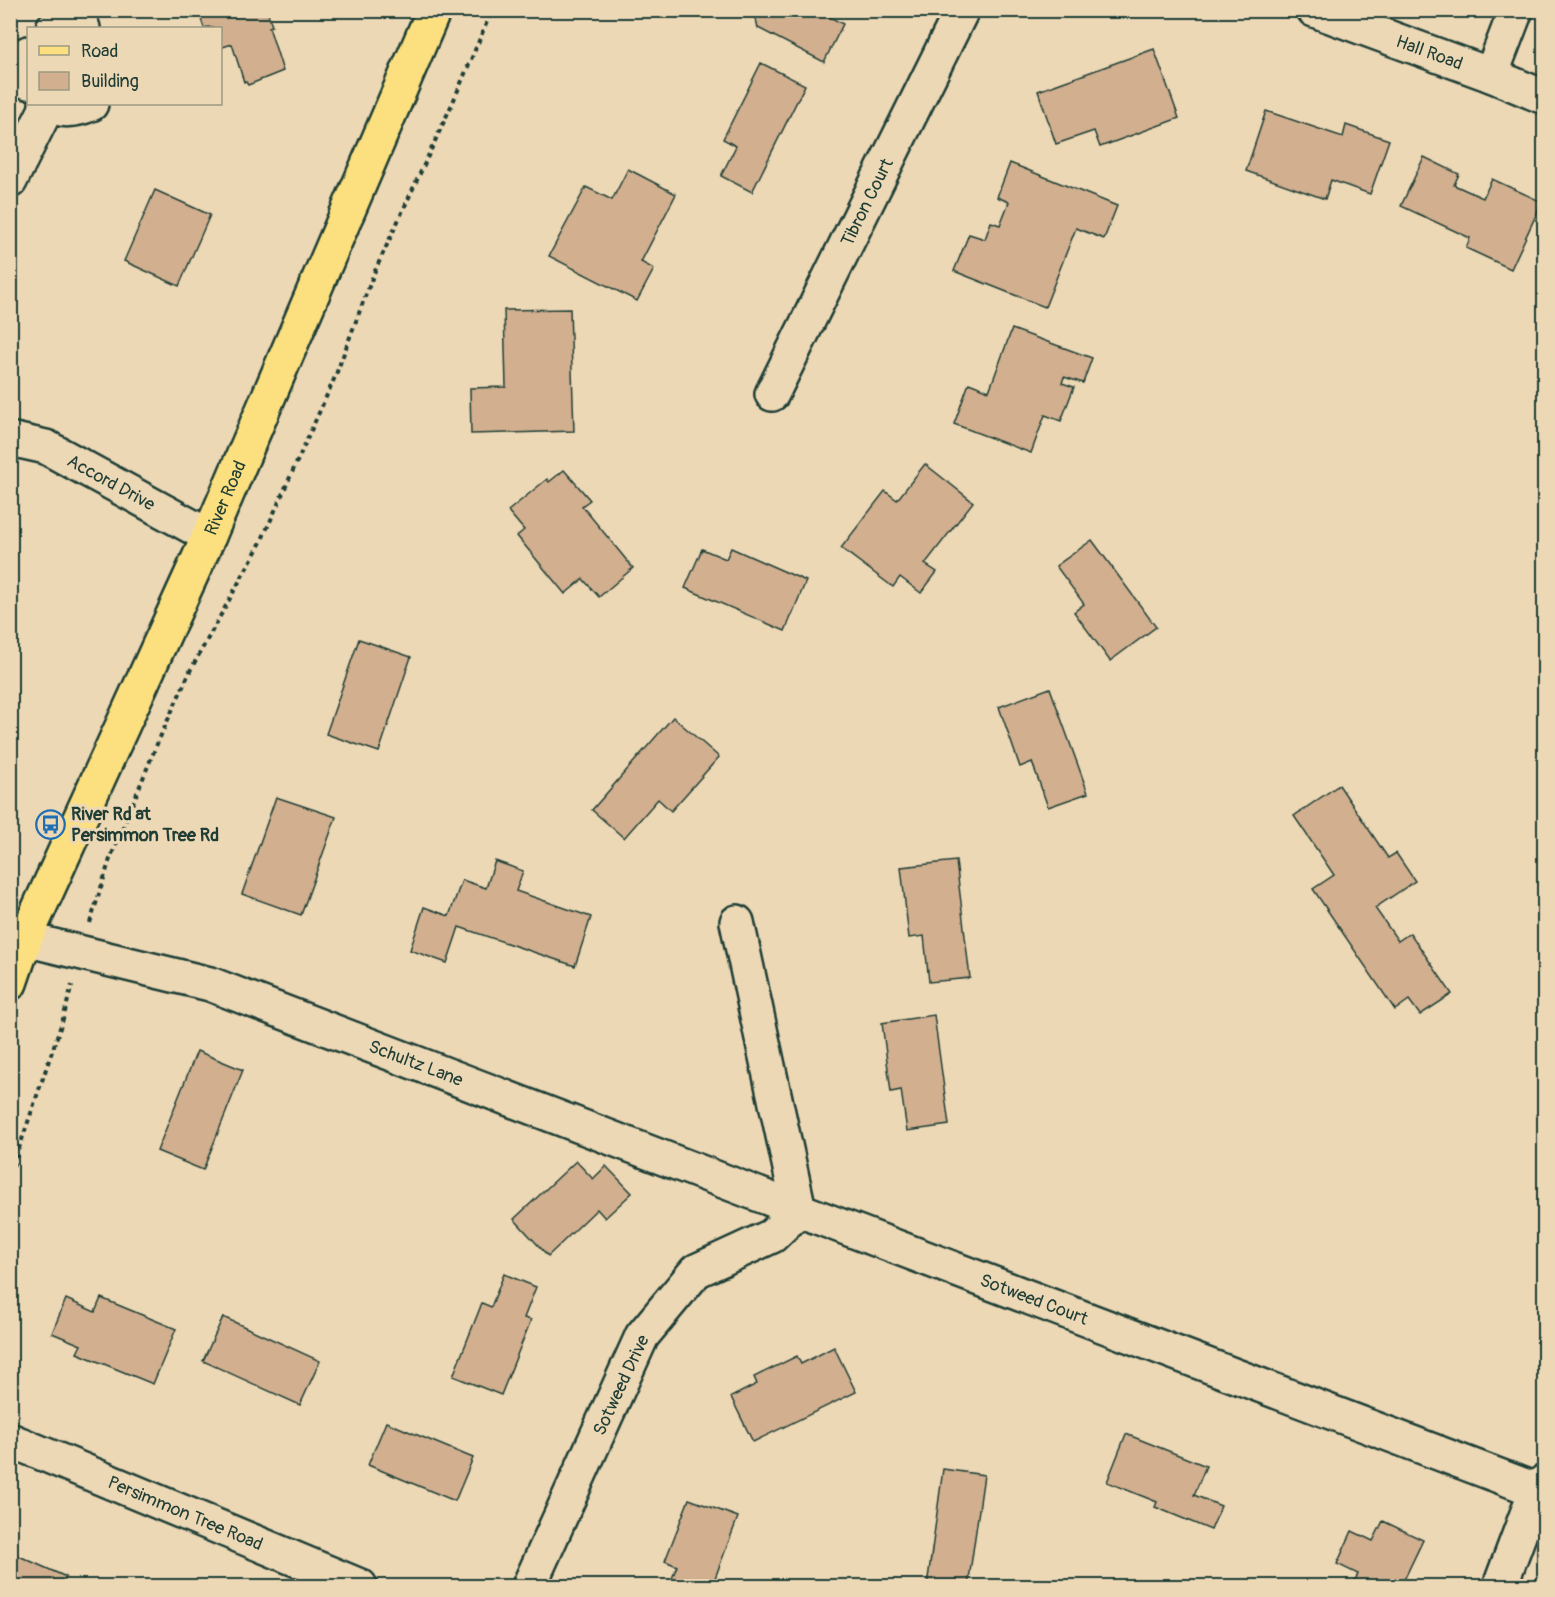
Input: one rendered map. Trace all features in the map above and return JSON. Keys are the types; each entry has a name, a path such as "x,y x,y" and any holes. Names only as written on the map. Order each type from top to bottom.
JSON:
{"main road":[{"name":"River Road","path":"10,983 25,939 209,536 434,10"}],"street":[{"name":"Tibron Court","path":"772,394 962,10"},
{"name":"Hall Road","path":"1314,10 1545,97"},
{"path":"1491,75 1516,10"},
{"path":"56,27 75,25 80,27"},
{"path":"10,181 38,105"},
{"path":"54,105 62,110 76,110 88,105"},
{"name":"Accord Drive","path":"10,439 46,447 209,536"},
{"path":"737,922 799,1210"},
{"name":"Schultz Lane","path":"25,939 210,984 799,1210"},
{"name":"Sotweed Court","path":"799,1210 1542,1487"},
{"name":"Sotweed Drive","path":"530,1587 642,1336 696,1271 772,1236 799,1210"},
{"name":"Persimmon Tree Road","path":"10,1440 360,1587"},
{"path":"1500,1587 1542,1487"}],"path":[{"path":"10,1175 63,1019 110,859 157,744 190,669 260,544 334,377 374,273 453,102 492,10"}],"building":[{"path":"198,10 267,10 272,26 269,27 283,71 248,85 244,82 232,44 222,47 222,27 204,27"},
{"path":"754,10 817,10 843,24 824,62 758,28"},
{"path":"1154,49 1179,118 1100,147 1094,131 1056,144 1038,91"},
{"path":"761,63 805,85 752,192 721,176 736,146 723,139"},
{"path":"1266,111 1343,137 1346,125 1389,140 1370,194 1331,180 1325,199 1246,171"},
{"path":"1424,157 1459,174 1454,185 1483,198 1492,179 1542,202 1511,269 1466,248 1470,238 1401,206"},
{"path":"1010,163 1117,206 1104,239 1076,228 1045,307 954,271 969,234 985,239 991,222 1000,225 1009,202 997,197"},
{"path":"628,169 676,194 641,262 654,269 637,301 549,256 586,187 612,200"},
{"path":"155,190 210,215 179,286 124,261"},
{"path":"570,309 574,431 471,434 470,388 506,387 504,310"},
{"path":"1012,329 1092,358 1083,383 1064,377 1062,383 1074,387 1061,421 1045,415 1031,453 954,424 969,383 989,391"},
{"path":"925,464 973,502 925,564 937,572 921,593 900,577 893,587 841,548 885,491 897,500"},
{"path":"564,470 590,500 582,506 633,568 599,597 583,579 565,594 517,536 524,530 508,511 547,479 549,482"},
{"path":"1092,540 1156,627 1110,661 1074,612 1084,604 1056,566"},
{"path":"731,548 806,581 785,631 685,588 702,549 726,559"},
{"path":"359,639 411,657 379,752 326,734"},
{"path":"1050,688 1088,793 1048,807 1032,762 1020,767 999,707"},
{"path":"673,717 719,757 671,811 658,799 624,838 592,810"},
{"path":"1339,785 1388,858 1396,853 1415,881 1375,908 1398,941 1410,933 1452,994 1420,1015 1409,1000 1395,1010 1313,889 1334,875 1294,816"},
{"path":"276,797 336,817 301,915 242,894"},
{"path":"495,861 523,871 516,891 591,917 575,966 459,927 447,963 410,950 424,907 449,916 462,880 486,888"},
{"path":"956,861 970,978 929,982 924,936 909,938 901,867"},
{"path":"934,1015 949,1125 907,1131 901,1090 891,1092 882,1023"},
{"path":"197,1051 243,1070 203,1170 157,1151"},
{"path":"576,1161 593,1179 606,1166 632,1193 605,1218 597,1209 548,1256 514,1219"},
{"path":"504,1274 536,1287 524,1318 531,1320 501,1395 453,1376 482,1303 491,1307"},
{"path":"101,1298 176,1329 153,1384 77,1353 81,1345 52,1333 66,1299 95,1312"},
{"path":"223,1317 320,1361 300,1405 203,1361"},
{"path":"834,1347 856,1392 753,1442 731,1397 757,1384 754,1377 797,1356 801,1364"},
{"path":"386,1422 473,1458 455,1501 368,1465"},
{"path":"1126,1434 1206,1466 1194,1495 1221,1506 1211,1530 1155,1507 1157,1502 1107,1482"},
{"path":"943,1469 984,1475 968,1586 927,1586"},
{"path":"689,1499 738,1517 712,1586 669,1586 677,1566 665,1561"},
{"path":"1383,1521 1423,1540 1401,1586 1352,1586 1358,1574 1337,1564 1352,1531 1373,1541"},
{"path":"10,1552 66,1577 62,1586 10,1586"}],"place":[{"name":"River Rd at Persimmon Tree Rd","path":"50,824"}]}
